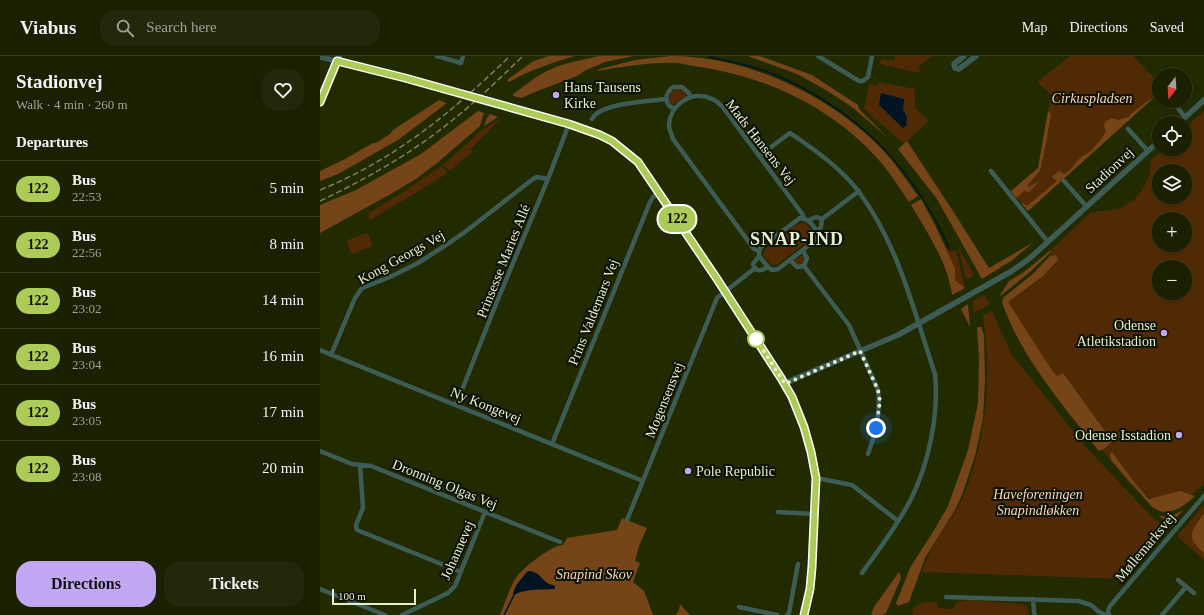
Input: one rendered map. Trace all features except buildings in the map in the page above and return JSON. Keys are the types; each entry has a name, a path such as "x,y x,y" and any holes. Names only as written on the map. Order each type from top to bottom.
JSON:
{"main road":[{"path":"320,101 338,58"}],"street":[{"path":"437,56 462,63 463,56"},
{"path":"818,56 860,81 863,81 868,77 872,56"},
{"path":"964,56 954,64 955,68 959,69 976,56"},
{"path":"320,57 338,58 569,124 612,141 624,149 638,162 725,291 785,384 804,427 816,478 812,567 810,589 804,615"},
{"path":"674,109 667,103 666,99 669,90 677,86 686,89 690,97 674,109 670,118 669,128 673,139 754,249 772,270 778,269 816,240 818,235 816,232 821,227 822,219 859,191"},
{"name":"Mads Hansens Vej","path":"690,97 702,96 712,99 722,106 816,232"},
{"path":"592,119 594,115 603,110 627,103 666,99"},
{"path":"1187,116 1204,100"},
{"path":"1178,108 1185,116"},
{"name":"Prinsesse Maries Allé","path":"456,405 496,304 548,180 569,124"},
{"name":"Stadionvej","path":"1128,129 1148,151"},
{"path":"759,156 790,133 816,150 859,191 879,222 892,247 903,274 935,374 937,391 936,412 930,443 920,479 911,500 862,573"},
{"name":"Stadionvej","path":"785,384 898,334 1012,271 1030,258 1088,207 1152,147"},
{"path":"991,171 1048,242"},
{"name":"Kong Georgs Vej","path":"331,354 348,314 362,288 390,277 446,245 533,179 537,178 548,180"},
{"name":"Stadionvej","path":"1064,181 1088,207"},
{"name":"Prins Valdemars Vej","path":"552,444 650,202 659,192"},
{"path":"768,267 762,271 758,271 753,264 761,247 800,218 806,220 817,217 822,219"},
{"path":"803,251 807,258 804,266"},
{"path":"790,260 797,267 804,266"},
{"path":"804,266 849,326 878,390 880,401 878,417 868,454"},
{"name":"Mogensensvej","path":"627,520 718,298 755,268"},
{"name":"Ny Kongevej","path":"320,350 643,481"},
{"name":"Dronning Olgas Vej","path":"320,451 352,464 371,466 560,542"},
{"path":"360,465 363,508 356,525 357,530 461,572"},
{"path":"816,478 852,485 898,521"},
{"name":"Møllemarksvej","path":"1108,615 1110,606 1204,496"},
{"name":"Johannevej","path":"402,615 448,593 455,586 485,512"},
{"path":"778,512 815,514"},
{"path":"787,615 789,613 798,564"},
{"path":"1178,580 1194,593"},
{"path":"1162,615 1186,587"},
{"path":"320,590 385,615"},
{"path":"946,597 1078,601 1091,605 1099,612 1108,615"},
{"path":"1033,599 1034,612 1036,615"},
{"path":"739,607 777,615"}],"green space":[{"path":"548,56 574,56 533,70 509,82 507,80 532,62"},
{"path":"599,56 634,56 605,62 584,71 577,76 521,98 513,96 513,94 538,76 553,68"},
{"path":"671,56 700,58 729,63 786,83 813,97 839,113 862,130 883,150 918,196 909,202 877,158 858,139 838,123 816,108 769,85 719,70 678,63 626,66 596,71 635,60"},
{"path":"748,56 760,56 812,75 858,105 859,109 887,137 852,107 826,90 797,74"},
{"path":"895,56 932,56 918,67 921,72 919,73 880,64 881,59 894,61"},
{"name":"Cirkuspladsen","path":"1070,56 1133,56 1152,76 1152,99 1028,211 1011,191 1038,168 1051,95 1037,82"},
{"path":"879,82 915,89 915,108 929,121 904,144 864,109 869,84 878,86"},
{"path":"678,89 684,92 687,96 673,105 669,101 669,96 672,92"},
{"path":"1152,98 1028,211 1022,204 1023,203 1027,206 1057,181 1052,177 1059,171 1064,174 1067,172 1081,157 1091,151 1106,131 1104,125 1105,122 1112,118 1118,120 1129,117 1138,108"},
{"path":"439,100 447,103 398,140 338,174 320,181 320,171 373,143 376,143"},
{"path":"478,111 484,113 480,126 437,163 416,179 320,233 320,205 356,190 421,154"},
{"path":"1048,111 1051,114 1040,171 1027,186 1029,187 1040,181 1028,193 1025,190 1016,198 1011,191 1038,168"},
{"path":"1204,111 1204,484 1170,513 1161,512 1149,497 1130,484 1103,451 1069,415 1006,313 1002,302 1004,297 1033,274 1050,256 1052,249 1091,212 1120,209 1134,200 1144,187 1150,173 1151,160 1155,156 1192,156 1192,122"},
{"path":"490,114 498,117 484,126 487,118"},
{"path":"501,118 470,150 472,152 450,171 443,165 482,130"},
{"path":"907,141 989,268 1034,242 1011,261 982,279 937,199 898,149"},
{"path":"441,166 448,173 369,221 368,216 370,212"},
{"path":"921,199 955,268 955,280 965,288 952,295 946,271 936,248 911,205"},
{"path":"803,223 806,224 814,233 812,238 778,264 772,265 763,255 765,250 795,225"},
{"path":"368,233 372,246 353,254 351,253 347,242 348,240"},
{"path":"958,247 974,275 966,279"},
{"path":"946,248 952,252 956,250 965,288 955,280 955,268"},
{"path":"1051,250 1051,252 1030,272 999,297 1009,281 1024,272"},
{"path":"803,255 803,263 795,263 794,260"},
{"path":"1056,255 1058,260 1043,276 1008,302 1053,372 1057,376 1063,373 1112,441 1104,449 1099,451 1057,398 1032,362 1010,323 1002,302 1004,297 1033,274 1050,256"},
{"path":"984,295 990,304 974,313 972,302"},
{"path":"968,304 970,327 961,309"},
{"name":"Haveforeningen Snapindløkken","path":"992,311 1012,355 1085,446 1150,515 1166,528 1123,579 921,572 932,548 964,495 977,456 984,417 987,377 987,356 983,316"},
{"path":"978,327 981,327 984,335 985,380 983,419 975,456 962,495 955,510 925,558 909,602 898,606 896,603 911,566 948,506 968,450 978,403"},
{"path":"1112,452 1134,482 1149,499 1180,491 1195,496 1180,508 1169,512 1157,510 1151,506 1111,460 1110,454"},
{"path":"1204,504 1204,560 1177,536"},
{"path":"1183,510 1170,525 1159,516 1170,517"},
{"path":"1204,514 1204,553 1194,543 1192,534 1196,525"},
{"name":"Snapind Skov","path":"622,518 647,528 639,546 635,561 640,563 633,582 644,591 653,615 500,615 509,591 516,578 524,569 538,558 552,548 563,545 567,538 617,530","holes":["537,573 546,583 555,586 519,592 514,595"]},
{"path":"899,572 901,578 886,613 883,615 871,614 874,607"},
{"path":"968,600 1022,604 1027,606 1029,615 913,615 912,609 923,602 937,602 938,608 953,609 957,602"},
{"path":"680,604 690,615 676,615"}],"water":[{"path":"881,93 904,99 903,110 907,117 906,126 903,128 879,105"},
{"path":"528,571 539,575 547,582 555,586 555,589 529,590 514,595 514,590 517,584"}],"waterway":[{"path":"709,57 746,65 768,72 827,102 853,121 877,142 899,166 918,192 935,220 950,250"},
{"path":"504,615 514,595"}],"railway":[{"path":"320,190 348,178 398,149 467,96 510,56"},
{"path":"320,201 373,174 423,142 473,103 523,56"}],"bus line":[{"name":"122","path":"320,102 337,61 405,78 569,124 612,141 624,149 638,162 717,279 781,378 792,397 804,427 816,478 814,550 810,589 804,615"}],"place":[{"name":"Hans Tausens Kirke","path":"556,95"},
{"name":"Odense Atletikstadion","path":"1164,333"},
{"name":"Odense Isstadion","path":"1179,435"},
{"name":"Pole Republic","path":"688,471"}],"district":[{"name":"SNAP-IND","path":"797,239"}],"route":[{"path":"756,339 785,384 860,351 878,390 880,401 876,428"}]}
